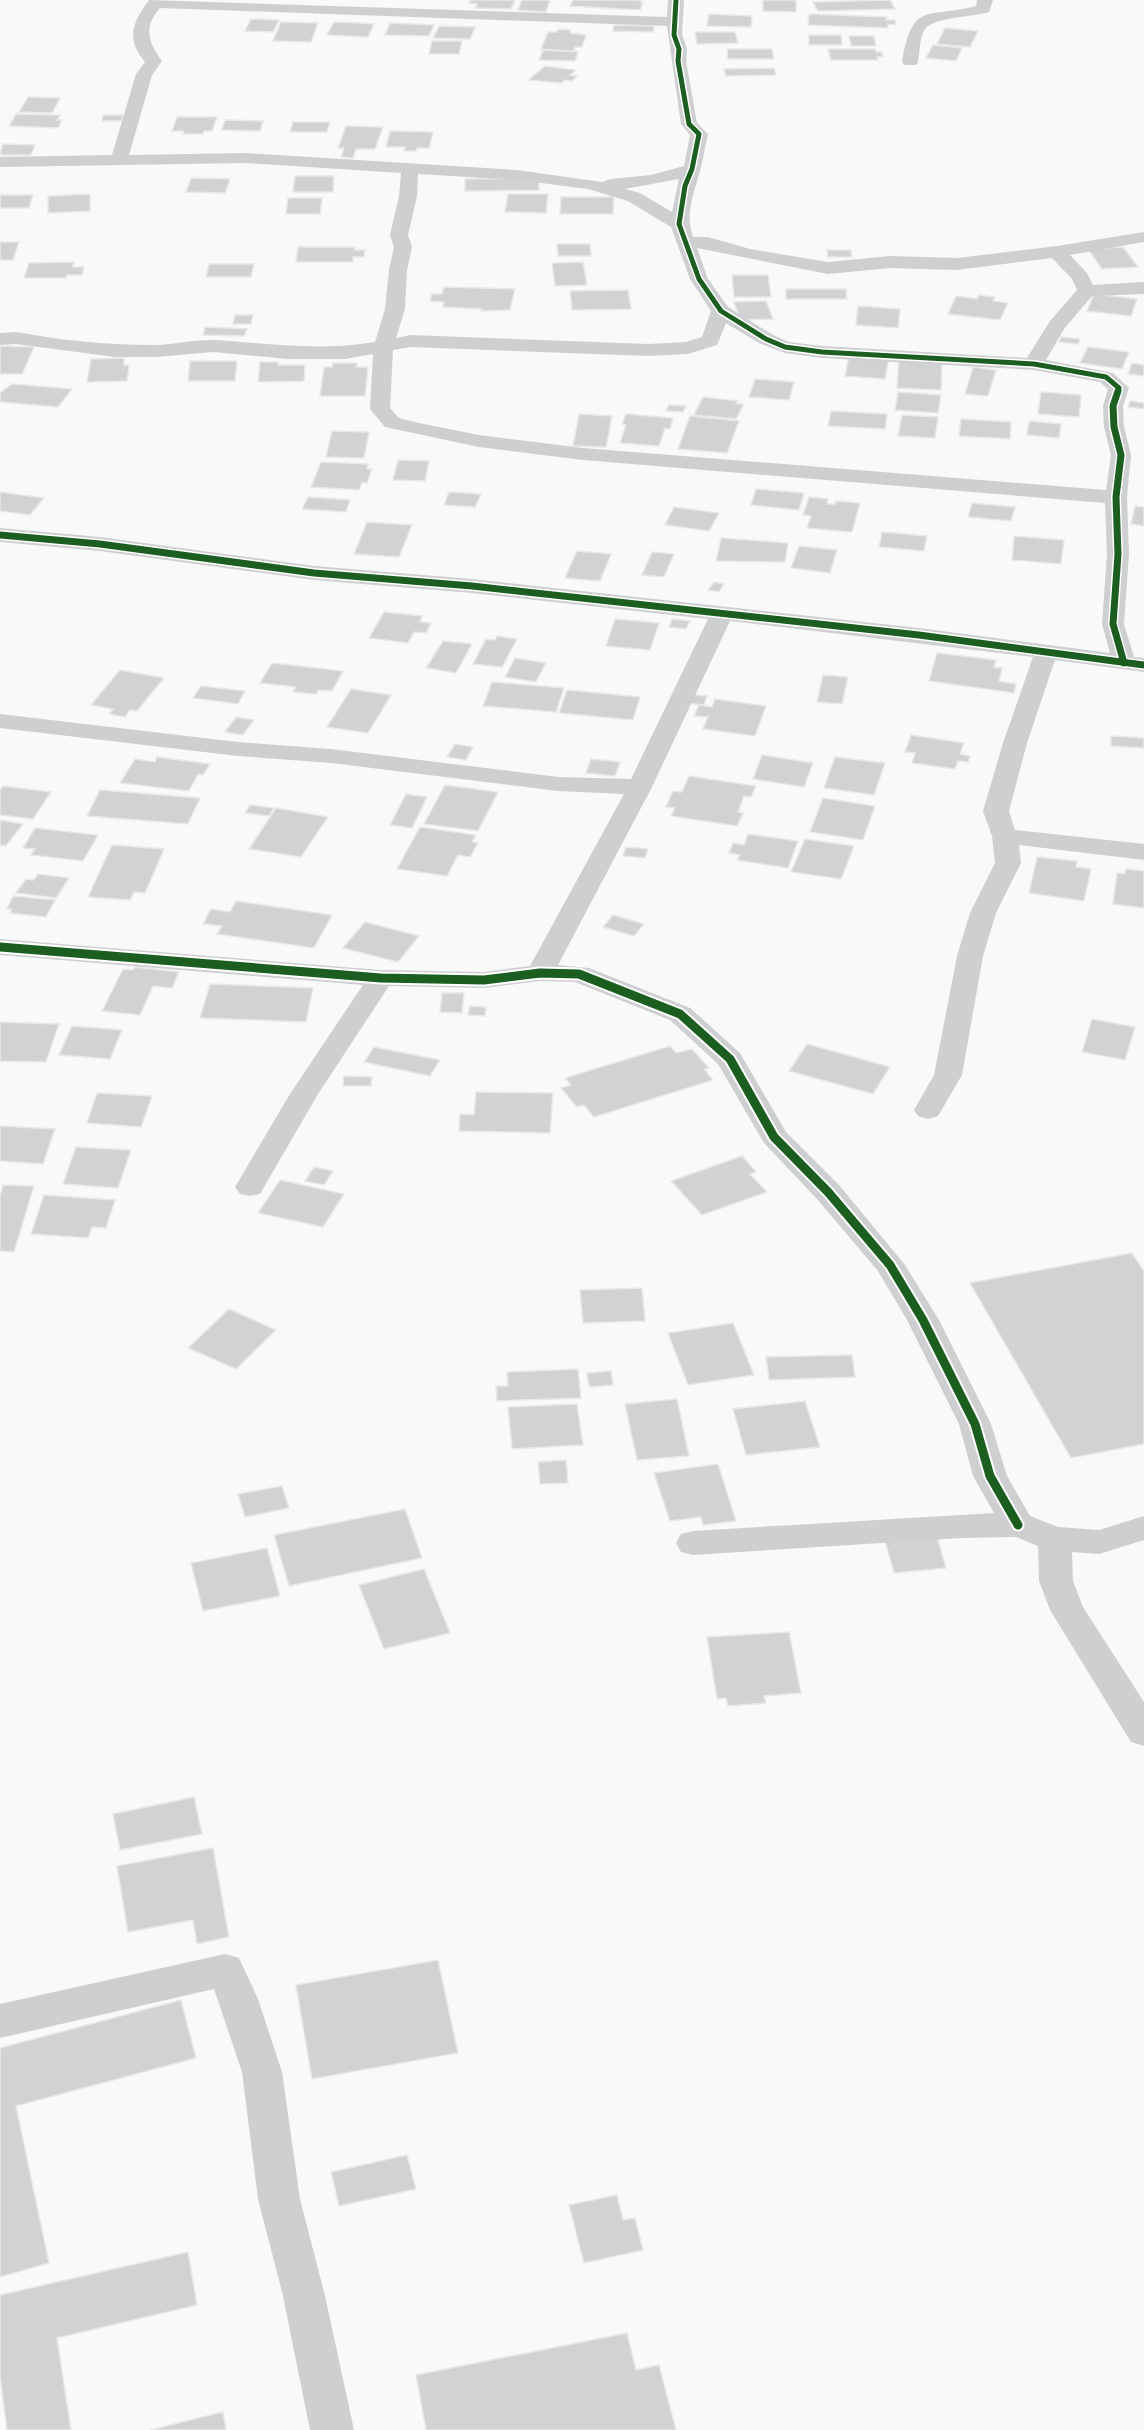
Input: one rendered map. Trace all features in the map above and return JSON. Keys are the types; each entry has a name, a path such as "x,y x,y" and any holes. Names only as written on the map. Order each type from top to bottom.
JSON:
{"street":[{"path":"676,0 674,35 679,49 678,61 689,124 699,134 692,169 685,186 682,233 699,279 721,311 766,339 785,347 822,352 1034,364 1106,377 1119,388 1113,406 1114,427 1121,455 1116,497 1118,554 1113,624 1134,664"},
{"path":"910,62 917,29 926,20 974,13 983,9 985,0"},
{"path":"119,160 144,74 154,61 147,57 141,41 142,21 157,2 286,9 444,6 674,22"},
{"path":"0,162 246,158 517,175 590,184 632,184 665,179 692,169"},
{"path":"410,168 408,196 399,235 403,247 394,309 383,347 380,409 392,423 478,441 583,454 1116,497"},
{"path":"590,184 634,197 682,233 708,243 748,254 828,268 890,262 957,264 1057,252 1144,237"},
{"path":"1057,252 1080,277 1087,291"},
{"path":"1034,364 1043,345 1070,308 1087,291 1144,288"},
{"path":"0,339 16,338 58,345 125,351 213,346 288,353 345,353 411,341 648,350 688,348 710,341 721,311"},
{"path":"0,535 100,544 314,573 472,586 722,614 1047,651 1134,664"},
{"path":"540,973 640,787 722,614"},
{"path":"928,1110 948,1075 970,956 983,913 1008,863 1005,836 996,811 1014,743 1047,651"},
{"path":"0,722 65,727 216,746 331,756 558,784 640,787"},
{"path":"1005,836 1144,852"},
{"path":"1,949 381,978 484,980 540,973 579,974 680,1014 730,1059 774,1137 828,1192 890,1265 923,1320 975,1424 990,1476 1018,1525"},
{"path":"250,1187 304,1094 381,978"},
{"path":"693,1543 961,1526 1018,1525 1055,1539 1099,1542 1144,1528"},
{"path":"1055,1539 1056,1581 1067,1610 1144,1732"},
{"path":"0,2021 225,1970 238,1999 262,2072 279,2199 304,2296 332,2430"}],"building":[{"path":"471,0 515,0 511,9 476,8 477,4 469,3"},
{"path":"522,0 550,0 546,12 518,10"},
{"path":"573,0 641,0 640,2 643,2 640,10 570,6"},
{"path":"763,0 796,0 796,12 763,11"},
{"path":"890,0 895,9 818,11 813,2"},
{"path":"709,14 752,16 751,27 707,26"},
{"path":"809,14 887,17 886,20 896,20 895,25 888,24 888,28 808,25"},
{"path":"251,19 279,20 273,32 245,31"},
{"path":"281,22 318,23 311,42 273,41"},
{"path":"334,22 374,24 368,37 327,35"},
{"path":"390,23 434,25 429,36 385,35"},
{"path":"614,25 654,26 653,32 613,31"},
{"path":"439,26 475,27 470,39 433,38"},
{"path":"945,28 978,31 970,47 937,44"},
{"path":"558,29 586,35 582,47 575,47 574,51 541,49 548,32 557,32"},
{"path":"695,32 735,32 738,43 697,44"},
{"path":"809,35 841,35 842,45 809,45"},
{"path":"849,36 874,36 876,46 851,46"},
{"path":"432,41 462,41 459,54 429,54"},
{"path":"933,45 962,48 956,61 926,58"},
{"path":"727,49 772,49 774,59 728,59"},
{"path":"828,49 875,49 876,52 882,52 883,57 877,57 878,60 831,60"},
{"path":"543,50 578,52 575,61 539,60"},
{"path":"545,66 576,70 570,75 577,76 572,81 565,80 561,83 528,80"},
{"path":"774,68 776,75 726,76 724,69"},
{"path":"28,97 60,98 52,113 19,112"},
{"path":"16,114 60,115 57,120 62,120 58,128 9,126"},
{"path":"103,115 123,115 121,121 102,121"},
{"path":"177,117 217,117 212,131 204,131 203,134 183,134 184,131 172,131"},
{"path":"225,120 263,121 260,131 222,130"},
{"path":"293,122 330,122 327,132 290,132"},
{"path":"346,126 383,127 375,149 356,149 353,158 341,157 344,148 338,148"},
{"path":"390,131 433,132 429,148 404,151 405,147 386,147"},
{"path":"3,144 35,145 31,155 0,155"},
{"path":"295,176 334,176 333,192 293,192"},
{"path":"191,178 230,179 225,193 186,192"},
{"path":"539,178 539,190 465,191 465,179"},
{"path":"90,194 90,211 48,213 48,196"},
{"path":"508,194 548,194 546,213 505,212"},
{"path":"0,195 33,195 29,208 0,208"},
{"path":"561,197 614,197 613,214 560,214"},
{"path":"288,198 322,198 320,214 286,214"},
{"path":"0,242 19,242 13,260 0,260"},
{"path":"557,244 590,244 591,256 558,256"},
{"path":"298,247 355,247 354,250 365,250 364,257 353,257 353,262 296,262"},
{"path":"1123,247 1138,267 1102,269 1088,249"},
{"path":"827,250 851,250 852,257 828,257"},
{"path":"74,262 72,267 84,267 82,275 67,275 66,278 24,278 29,263"},
{"path":"583,262 587,285 555,286 552,263"},
{"path":"209,264 254,264 251,277 206,277"},
{"path":"732,275 768,275 771,297 734,297"},
{"path":"444,287 515,289 510,310 481,311 482,309 443,307 444,302 430,301 432,294 442,294"},
{"path":"786,289 846,289 847,299 786,299"},
{"path":"628,290 631,309 572,310 570,291"},
{"path":"1094,294 1137,299 1131,316 1087,311"},
{"path":"979,295 995,297 993,301 1008,303 1000,320 948,314 956,296 977,299"},
{"path":"766,301 773,319 740,320 734,302"},
{"path":"858,306 900,309 898,328 856,325"},
{"path":"235,315 253,315 251,324 233,324"},
{"path":"205,327 247,329 244,336 203,335"},
{"path":"1061,337 1080,339 1078,344 1059,342"},
{"path":"0,346 34,347 22,374 0,374"},
{"path":"1088,347 1129,352 1122,369 1080,363"},
{"path":"849,355 889,358 885,379 845,376"},
{"path":"124,358 124,365 129,365 127,381 87,382 91,359"},
{"path":"190,361 237,361 235,381 188,381"},
{"path":"899,361 942,363 941,390 897,388"},
{"path":"260,362 305,365 304,381 258,382"},
{"path":"333,363 357,363 356,367 368,367 365,396 320,396 324,367 332,367"},
{"path":"1132,363 1144,365 1144,376 1128,374"},
{"path":"973,367 996,370 988,396 965,394"},
{"path":"755,379 794,382 789,400 749,397"},
{"path":"12,384 72,389 58,407 0,402 0,393"},
{"path":"898,392 941,395 938,413 895,410"},
{"path":"1041,392 1081,395 1079,417 1038,414"},
{"path":"703,397 738,401 736,404 744,404 736,419 694,415"},
{"path":"1130,401 1144,403 1144,409 1128,407"},
{"path":"669,405 686,406 683,412 666,411"},
{"path":"831,411 887,414 885,429 828,426"},
{"path":"579,414 612,416 606,447 573,446"},
{"path":"626,414 673,418 670,429 665,428 659,446 620,443 626,425 622,424"},
{"path":"902,415 938,417 935,438 898,436"},
{"path":"690,416 739,421 727,453 678,449"},
{"path":"961,419 1011,422 1010,439 959,436"},
{"path":"1029,421 1061,424 1059,438 1027,435"},
{"path":"332,431 369,432 364,458 326,457"},
{"path":"398,460 429,461 425,481 393,480"},
{"path":"321,462 368,464 367,469 372,469 367,483 362,482 359,490 311,487"},
{"path":"756,489 804,493 799,510 751,505"},
{"path":"0,492 44,498 30,515 0,511"},
{"path":"449,492 481,494 475,507 444,505"},
{"path":"308,497 350,500 346,512 302,509"},
{"path":"809,497 828,499 827,504 835,504 836,501 860,503 852,532 807,528 811,516 803,515"},
{"path":"972,503 1015,507 1011,521 968,517"},
{"path":"1135,506 1144,507 1144,526 1131,524"},
{"path":"674,507 719,513 709,531 665,525"},
{"path":"367,522 412,525 399,557 354,554"},
{"path":"882,532 927,536 924,551 879,547"},
{"path":"1014,536 1064,540 1061,564 1012,560"},
{"path":"721,538 788,543 785,562 716,561"},
{"path":"799,546 837,550 830,573 791,568"},
{"path":"577,551 611,554 600,581 565,578"},
{"path":"652,552 674,554 664,577 642,575"},
{"path":"714,582 724,584 719,592 708,590"},
{"path":"384,612 422,616 420,622 431,623 426,633 414,632 408,643 369,638"},
{"path":"615,619 659,623 650,650 606,646"},
{"path":"672,619 690,621 686,629 669,627"},
{"path":"497,636 517,639 502,667 473,664 486,639 495,640"},
{"path":"443,641 472,644 456,673 426,668"},
{"path":"937,653 996,660 994,667 1002,668 999,681 1016,684 1014,693 929,681"},
{"path":"515,658 546,663 536,682 505,677"},
{"path":"272,663 343,671 332,691 318,690 316,694 293,692 296,687 260,683"},
{"path":"120,670 164,678 137,711 130,710 125,717 109,714 113,709 91,705"},
{"path":"823,675 848,677 842,704 817,702"},
{"path":"492,682 564,688 556,712 483,706"},
{"path":"201,686 245,691 238,704 193,698"},
{"path":"351,689 391,695 368,733 327,727"},
{"path":"567,690 640,697 633,720 559,713"},
{"path":"689,694 707,696 704,705 686,703"},
{"path":"715,699 766,706 755,736 703,729 708,717 694,716 699,705 712,707"},
{"path":"236,717 254,720 243,735 225,732"},
{"path":"911,735 964,743 960,754 970,756 968,762 958,761 955,769 912,763 915,753 905,752"},
{"path":"1111,736 1144,738 1144,748 1111,746"},
{"path":"455,744 473,747 466,760 447,757"},
{"path":"762,755 813,763 804,787 753,779"},
{"path":"157,757 210,764 203,775 198,774 189,791 120,783 135,759 155,762"},
{"path":"835,757 885,763 874,795 824,788"},
{"path":"591,759 620,762 615,776 586,773"},
{"path":"689,776 756,786 751,797 744,796 738,812 743,813 737,826 671,816 675,808 666,807 673,791 682,792"},
{"path":"445,785 498,792 478,831 424,824"},
{"path":"3,786 51,792 33,819 0,815 0,790"},
{"path":"100,790 200,798 188,824 87,816"},
{"path":"406,794 427,797 412,828 390,825"},
{"path":"823,798 875,806 863,840 810,832"},
{"path":"250,805 274,808 269,816 245,813"},
{"path":"276,808 328,817 301,857 249,849"},
{"path":"0,820 23,824 6,846 0,845"},
{"path":"420,827 476,835 472,842 478,843 470,857 458,855 447,876 397,869"},
{"path":"35,828 98,835 83,861 31,855 35,849 23,848"},
{"path":"748,834 798,841 788,868 737,860 740,855 729,853 733,843 744,845"},
{"path":"805,839 854,846 841,879 791,872"},
{"path":"112,845 164,849 145,893 134,892 130,900 88,897"},
{"path":"626,847 648,849 645,858 623,856"},
{"path":"1037,857 1077,861 1076,867 1091,869 1084,901 1029,893"},
{"path":"1126,869 1144,871 1144,908 1113,904 1117,873 1125,874"},
{"path":"38,874 69,878 56,898 16,893 26,879 34,880"},
{"path":"13,896 55,900 46,917 10,913 12,909 7,909"},
{"path":"236,901 332,915 314,948 217,934 222,926 203,924 211,909 230,912"},
{"path":"613,915 644,924 634,936 603,927"},
{"path":"365,922 419,936 398,962 343,948"},
{"path":"135,967 179,972 172,988 153,986 140,1015 102,1011 123,969 133,970"},
{"path":"210,984 313,988 306,1022 200,1018"},
{"path":"442,993 464,993 462,1013 440,1012"},
{"path":"470,1006 486,1007 485,1016 468,1015"},
{"path":"1092,1019 1135,1027 1125,1060 1082,1052"},
{"path":"0,1022 59,1024 46,1062 0,1061"},
{"path":"72,1026 122,1030 110,1059 59,1055"},
{"path":"807,1044 890,1067 873,1094 789,1071"},
{"path":"670,1046 676,1053 692,1049 709,1068 704,1069 713,1080 594,1117 584,1105 577,1107 561,1088 571,1085 565,1078"},
{"path":"374,1047 440,1060 430,1076 364,1062"},
{"path":"344,1076 372,1077 371,1086 343,1086"},
{"path":"476,1092 553,1093 550,1133 459,1131 460,1114 474,1115"},
{"path":"97,1093 152,1096 141,1127 87,1123"},
{"path":"0,1126 55,1129 43,1164 0,1161"},
{"path":"76,1147 131,1150 118,1188 63,1184"},
{"path":"742,1156 756,1172 750,1174 767,1192 702,1215 671,1181"},
{"path":"314,1167 333,1171 324,1185 305,1181"},
{"path":"280,1180 344,1194 323,1227 258,1213"},
{"path":"3,1185 34,1186 14,1252 0,1251 0,1196"},
{"path":"44,1195 115,1200 106,1228 92,1227 88,1238 31,1234"},
{"path":"1132,1253 1144,1271 1144,1444 1071,1458 970,1283"},
{"path":"642,1288 645,1321 583,1323 580,1290"},
{"path":"229,1309 276,1330 236,1369 188,1348"},
{"path":"733,1323 754,1375 688,1385 668,1333"},
{"path":"852,1355 855,1377 769,1380 766,1357"},
{"path":"578,1369 581,1398 497,1401 496,1386 508,1386 507,1372"},
{"path":"611,1371 613,1385 589,1387 587,1373"},
{"path":"677,1399 689,1456 637,1460 625,1404"},
{"path":"805,1401 820,1447 746,1455 733,1409"},
{"path":"577,1404 583,1445 512,1449 508,1407"},
{"path":"566,1460 568,1483 540,1484 538,1462"},
{"path":"718,1464 736,1521 703,1525 701,1517 670,1521 654,1473"},
{"path":"282,1486 289,1508 245,1517 238,1494"},
{"path":"405,1509 422,1558 289,1586 274,1535"},
{"path":"936,1533 946,1568 894,1573 884,1537"},
{"path":"267,1548 280,1596 203,1611 191,1563"},
{"path":"424,1569 450,1633 384,1649 359,1585"},
{"path":"789,1632 801,1693 764,1696 766,1703 728,1706 726,1698 717,1699 707,1637"},
{"path":"194,1797 202,1834 120,1850 113,1814"},
{"path":"213,1848 229,1937 197,1944 193,1920 128,1932 117,1866"},
{"path":"438,1960 458,2053 312,2079 296,1985"},
{"path":"181,2000 196,2058 16,2106 49,2263 0,2277 0,2048"},
{"path":"407,2155 416,2189 339,2206 331,2172"},
{"path":"617,2195 623,2220 635,2218 643,2250 584,2263 569,2205"},
{"path":"188,2252 197,2305 57,2338 71,2430 7,2430 0,2375 0,2295"},
{"path":"627,2333 636,2370 659,2365 676,2430 426,2430 416,2375"},
{"path":"223,2412 226,2430 150,2430"}],"cycle path":[{"path":"676,0 674,35 679,49 678,61 689,124 699,134 692,169 685,186 679,224 699,279 721,311 766,339 785,347 822,352 1034,364 1106,377 1119,388 1113,406 1114,427 1121,455 1116,497 1118,554 1113,624 1124,663"},
{"path":"0,535 100,544 314,573 472,586 919,635 1144,665"},
{"path":"0,947 381,978 484,980 540,973 579,974 680,1014 730,1059 774,1137 828,1192 890,1265 923,1320 975,1424 990,1476 1018,1525"}]}
